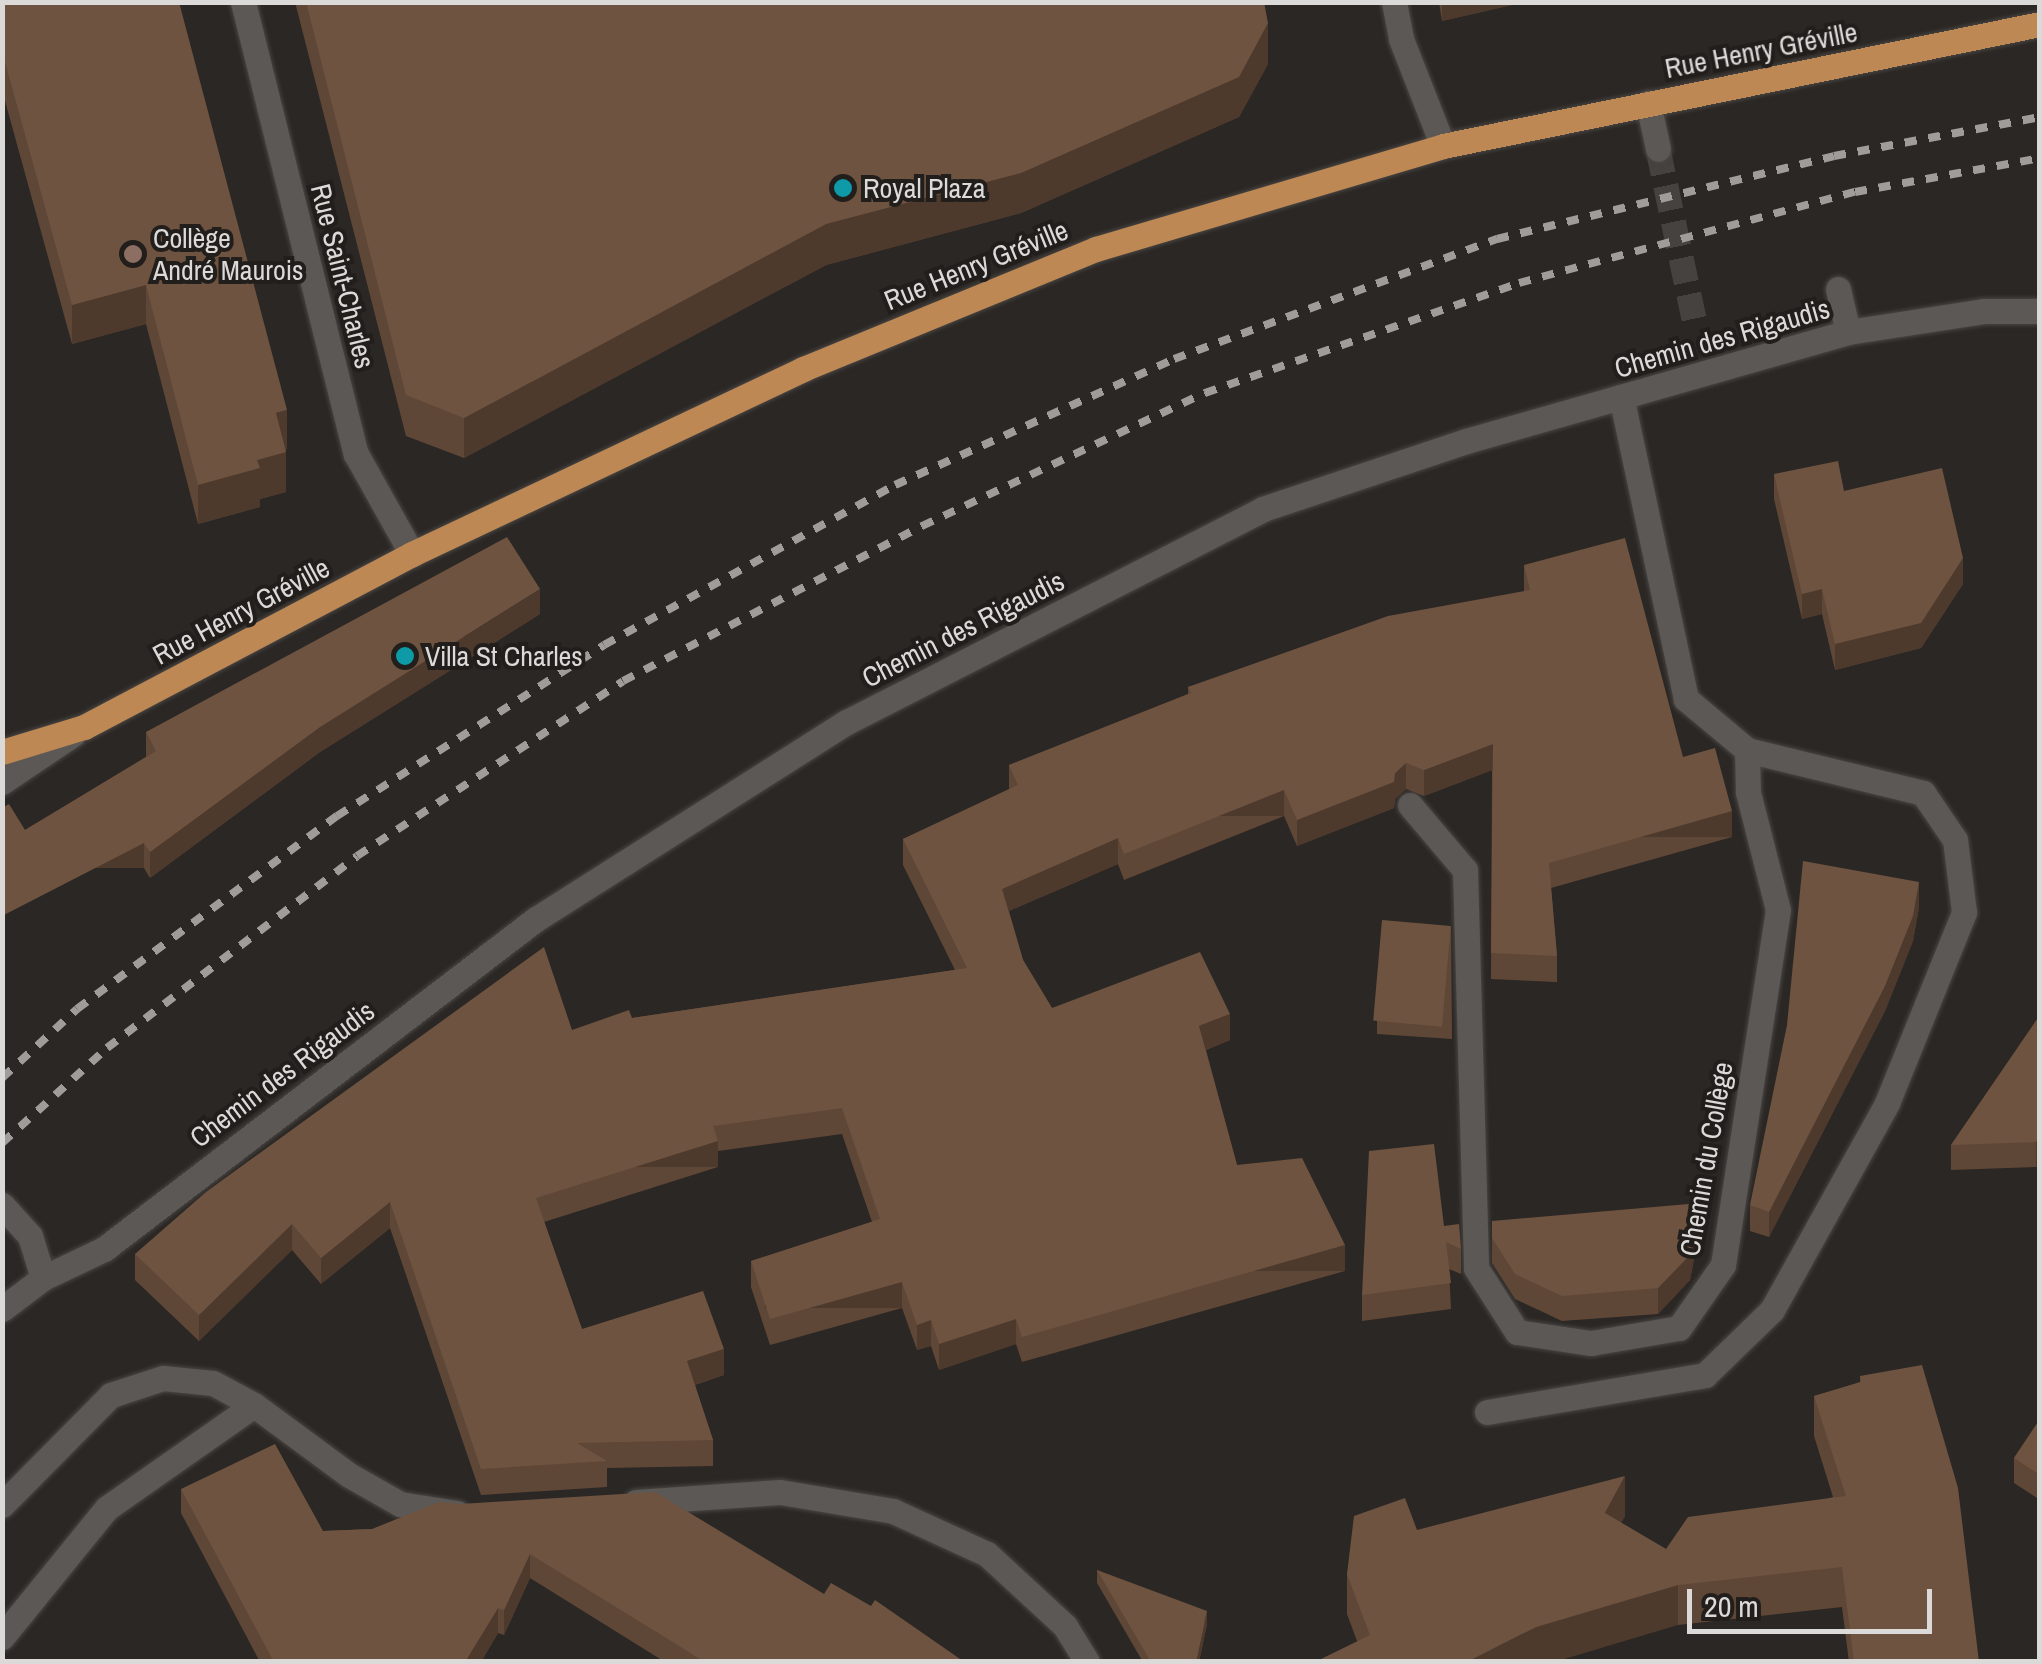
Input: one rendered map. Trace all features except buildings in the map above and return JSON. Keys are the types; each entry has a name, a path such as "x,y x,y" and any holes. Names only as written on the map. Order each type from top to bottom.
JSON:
{"main road":[{"name":"Rue Henry Gréville","path":"2,752 84,726 412,554 803,369 1096,249 1443,146 2040,24"}],"street":[{"name":"Rue Saint-Charles","path":"243,2 356,454 412,554"},
{"path":"1394,2 1401,38 1443,146"},
{"path":"1648,103 1658,149"},
{"path":"1838,289 1848,332"},
{"name":"Chemin des Rigaudis","path":"2,1310 42,1278 104,1248 536,918 848,722 1263,509 1466,441 1848,332 1983,312 2040,311"},
{"path":"1487,1412 1705,1374 1772,1310 1887,1104 1964,912 1955,840 1923,793 1748,750 1686,699 1621,397"},
{"path":"2,782 84,726"},
{"name":"Chemin du Collège","path":"1410,805 1466,870 1476,1268 1517,1332 1591,1343 1679,1328 1723,1265 1778,910 1748,792 1748,750"},
{"path":"2,1206 30,1236 42,1278"},
{"path":"2,1505 111,1395 163,1378 212,1383 254,1405 348,1475 400,1504 478,1512"},
{"path":"2,1637 107,1508 254,1405"},
{"path":"610,1503 780,1492 893,1512 987,1554 1065,1626 1087,1662"}],"tunnel":[{"path":"1658,149 1695,323"}],"railway":[{"path":"2,1078 77,1009 337,816 604,645 895,485 1174,359 1497,239 1834,156 2040,117"},
{"path":"2,1143 107,1048 357,856 623,681 922,526 1205,393 1519,283 1855,192 2040,158"}],"place":[{"name":"Royal Plaza","path":"843,188"},
{"name":"Collège André Maurois","path":"133,254"},
{"name":"Villa St Charles","path":"405,656"}]}
